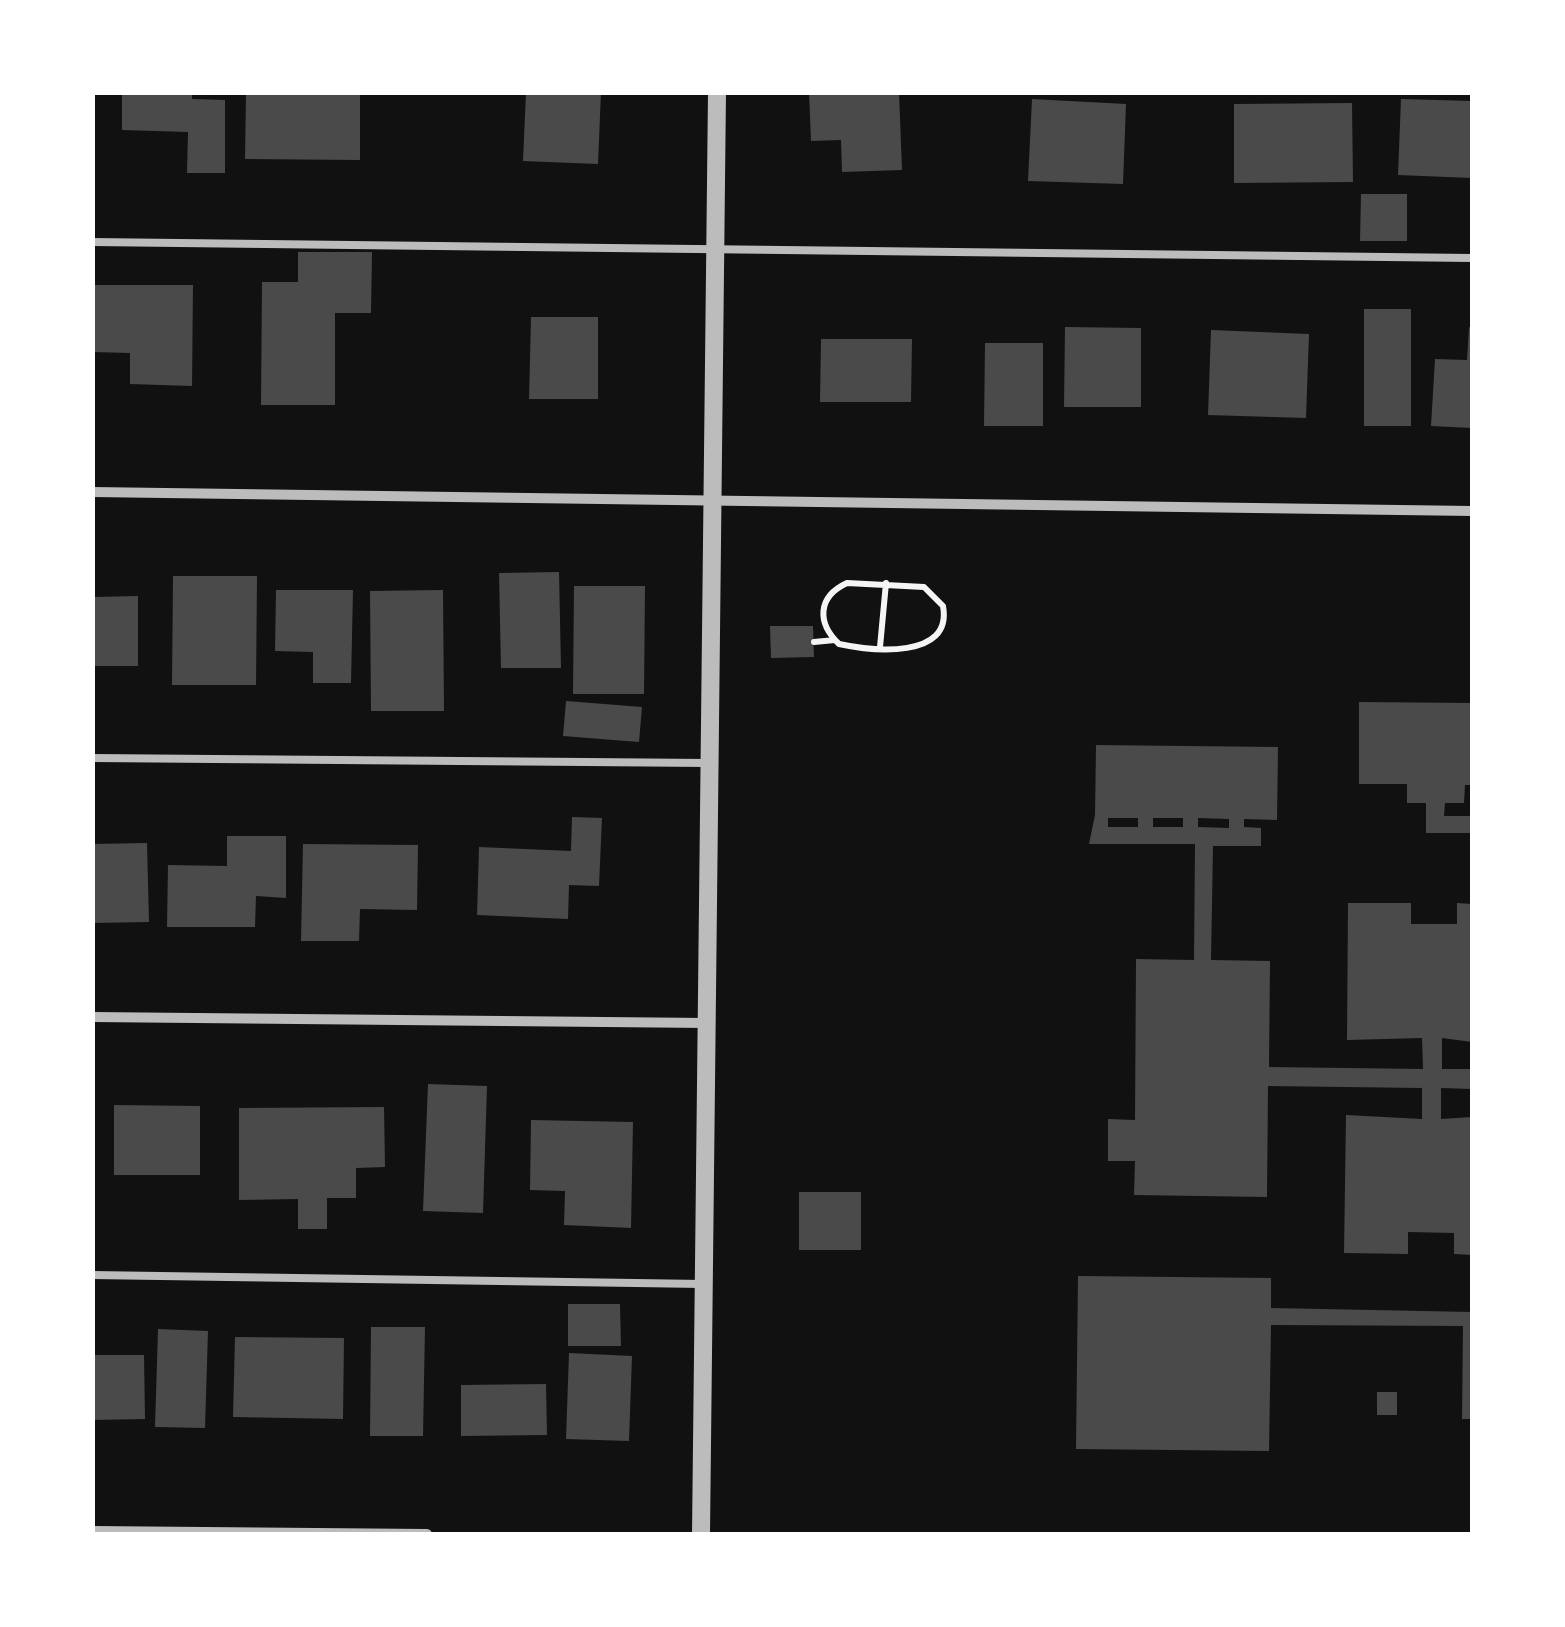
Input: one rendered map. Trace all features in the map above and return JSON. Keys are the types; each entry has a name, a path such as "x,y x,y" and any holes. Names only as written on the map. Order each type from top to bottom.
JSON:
{"street":[{"path":"700,1534 718,92"},
{"path":"92,492 1472,511"},
{"path":"92,1016 707,1023"},
{"path":"92,1530 428,1534"}],"lane":[{"path":"92,242 1472,258"},
{"path":"92,758 710,764"},
{"path":"92,1275 704,1284"}],"path":[{"path":"814,642 835,640 852,646 927,644 944,624 943,606 934,592 914,584 847,582 830,592 822,621 835,640"},
{"path":"880,646 886,583"}],"building":[{"path":"122,92 192,92 192,99 225,100 225,173 187,173 188,132 122,130"},
{"path":"526,92 601,92 598,164 523,161"},
{"path":"809,92 899,92 902,170 842,172 841,140 811,141"},
{"path":"246,93 360,94 360,160 245,159"},
{"path":"1032,99 1126,104 1123,184 1028,181"},
{"path":"1401,99 1472,101 1472,178 1398,175"},
{"path":"1352,103 1353,182 1234,183 1234,104"},
{"path":"1361,194 1407,194 1407,241 1360,241"},
{"path":"298,252 372,252 371,313 335,313 335,405 261,405 262,282 298,282"},
{"path":"92,285 193,285 192,386 130,384 130,353 92,352"},
{"path":"1364,309 1411,309 1411,426 1364,426"},
{"path":"531,317 598,317 598,399 529,399"},
{"path":"1065,327 1141,328 1141,407 1064,407"},
{"path":"1469,327 1472,428 1431,426 1435,359 1467,360"},
{"path":"1211,330 1309,334 1306,418 1208,415"},
{"path":"821,339 912,339 911,402 820,402"},
{"path":"985,343 1043,343 1043,426 984,426"},
{"path":"559,572 561,668 501,668 499,573"},
{"path":"173,576 257,576 256,685 172,685"},
{"path":"574,586 645,586 644,694 573,694"},
{"path":"276,590 353,590 351,683 313,683 313,652 275,651"},
{"path":"443,590 444,711 371,711 370,591"},
{"path":"138,596 138,666 92,666 92,597"},
{"path":"770,626 813,626 814,657 771,658"},
{"path":"566,701 642,707 639,742 563,736"},
{"path":"1359,702 1472,703 1472,785 1465,785 1464,803 1445,803 1444,816 1472,816 1472,833 1426,833 1426,803 1407,803 1407,784 1359,784"},
{"path":"1096,745 1278,747 1277,820 1244,819 1244,827 1261,828 1261,846 1213,846 1211,960 1270,961 1269,1067 1423,1069 1422,1038 1347,1040 1348,903 1411,903 1411,924 1457,924 1457,903 1472,904 1472,1042 1442,1038 1442,1069 1472,1069 1472,1089 1441,1088 1441,1119 1472,1117 1472,1255 1454,1254 1454,1233 1408,1232 1408,1254 1344,1253 1346,1115 1422,1119 1422,1088 1268,1086 1267,1197 1134,1195 1135,1161 1108,1161 1108,1119 1135,1120 1136,959 1194,960 1195,844 1089,844 1095,815","holes":["1108,818 1138,818 1138,827 1108,827","1153,818 1183,818 1183,827 1153,827","1198,818 1229,819 1229,828 1198,827"]},
{"path":"572,817 602,818 599,886 569,885 568,919 477,915 479,847 571,851"},
{"path":"227,836 286,836 286,898 256,896 255,927 167,927 168,865 227,866"},
{"path":"147,843 149,922 92,923 92,844"},
{"path":"303,844 418,845 417,910 360,909 359,941 301,941"},
{"path":"428,1084 487,1086 483,1213 423,1211"},
{"path":"114,1105 200,1106 200,1175 114,1175"},
{"path":"384,1107 385,1167 356,1168 356,1198 327,1198 327,1229 298,1229 298,1199 239,1200 239,1108"},
{"path":"531,1120 633,1122 631,1228 564,1225 565,1191 530,1190"},
{"path":"799,1192 861,1192 861,1250 799,1250"},
{"path":"1078,1276 1271,1278 1271,1308 1472,1312 1472,1419 1462,1419 1463,1326 1271,1325 1269,1451 1076,1449"},
{"path":"568,1304 620,1304 621,1346 568,1346"},
{"path":"371,1327 425,1327 423,1436 370,1436"},
{"path":"158,1329 208,1331 205,1428 155,1427"},
{"path":"235,1337 344,1338 343,1419 233,1417"},
{"path":"569,1353 632,1356 629,1441 566,1439"},
{"path":"92,1355 144,1355 145,1419 92,1420"},
{"path":"546,1384 547,1435 461,1436 461,1385"},
{"path":"1377,1392 1397,1392 1397,1415 1377,1415"}]}
